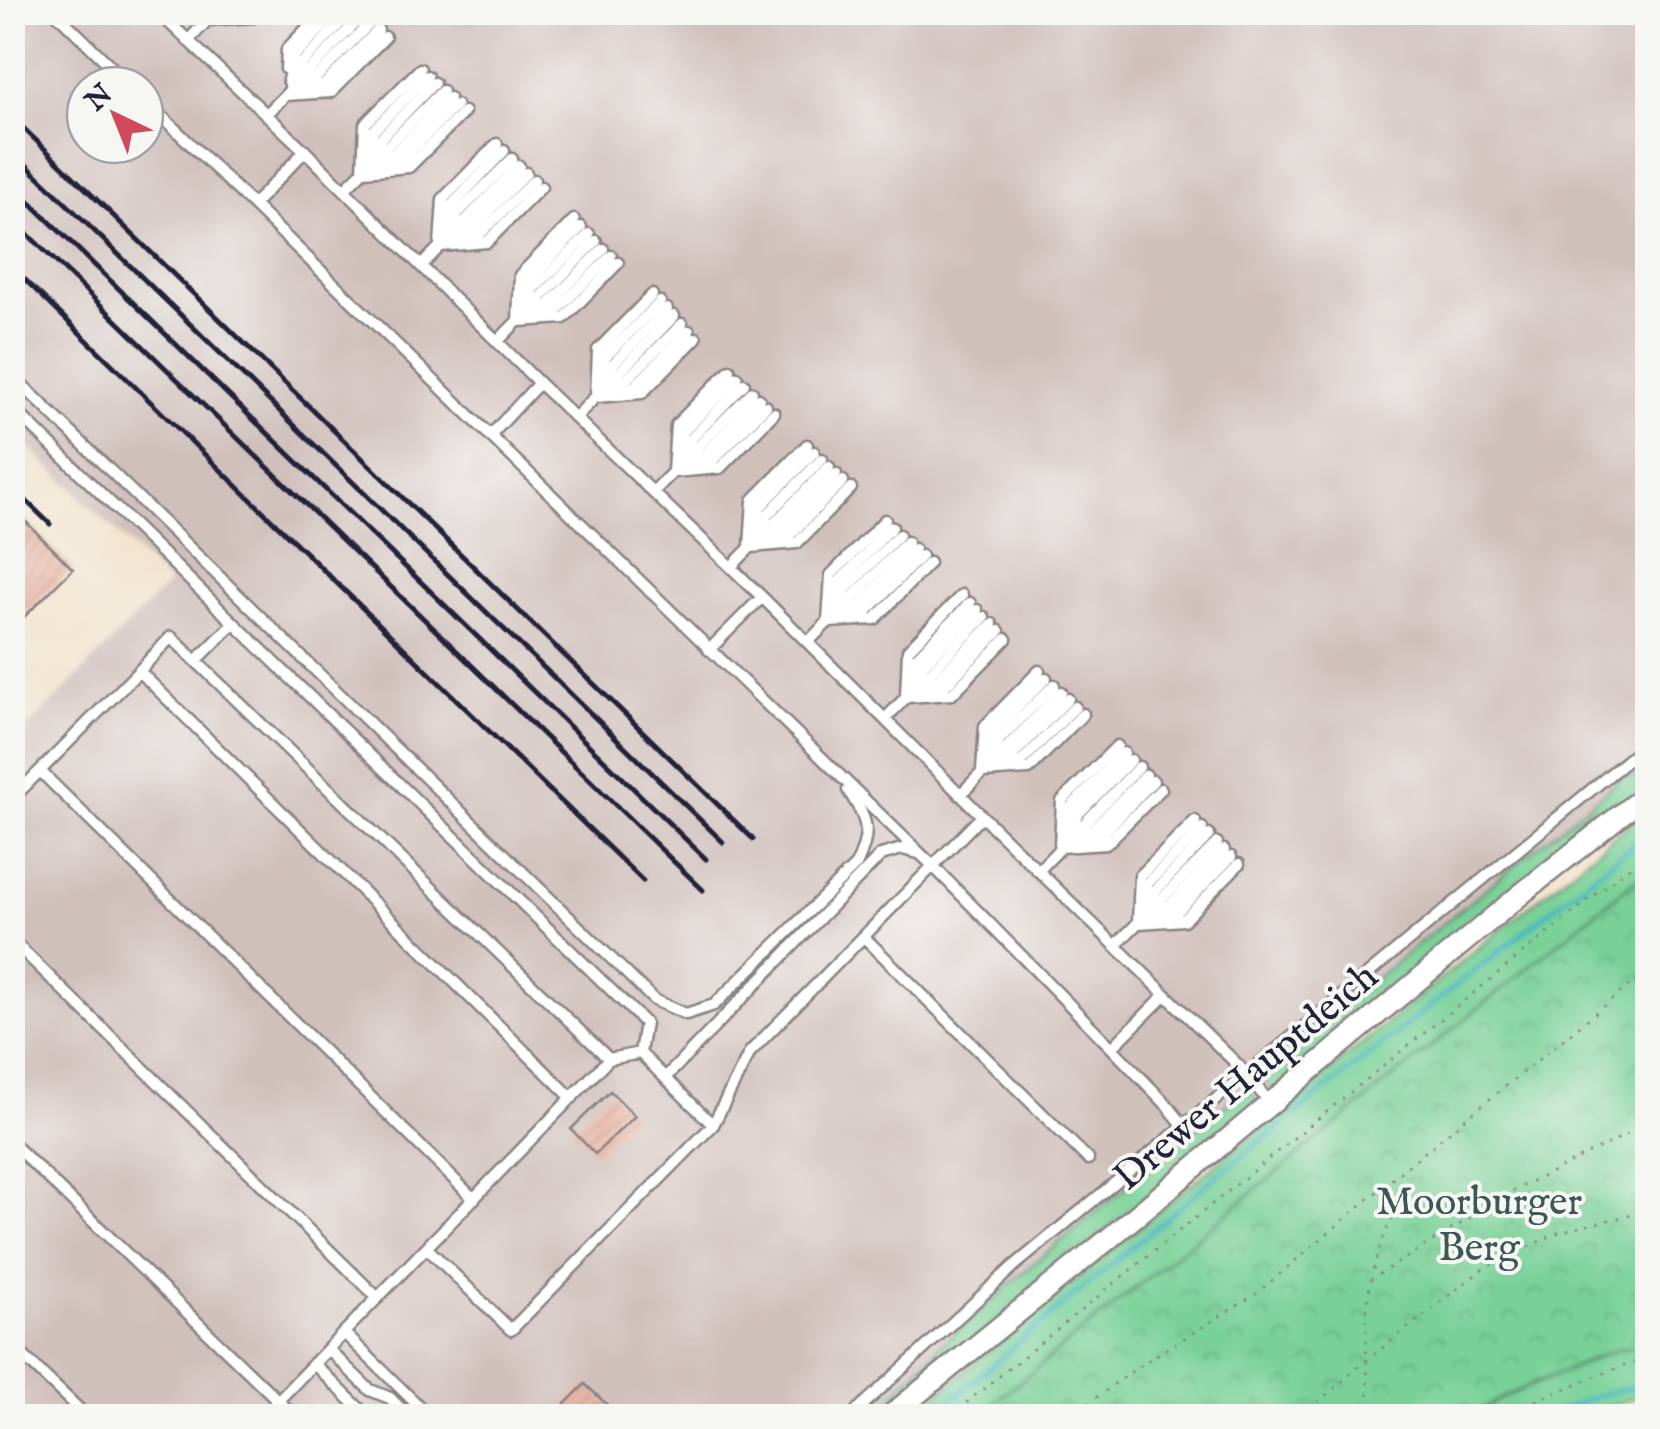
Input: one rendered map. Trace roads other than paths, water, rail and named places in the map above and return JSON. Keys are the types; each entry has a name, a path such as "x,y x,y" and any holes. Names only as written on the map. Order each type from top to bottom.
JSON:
{"street":[{"name":"Drewer Hauptdeich","path":"890,1416 1648,792"}],"lane":[{"path":"56,12 110,65"},
{"path":"158,12 762,596 1272,1104"},
{"path":"188,40 212,14 236,12"},
{"path":"212,14 254,17 258,12"},
{"path":"285,96 287,49 323,12"},
{"path":"285,96 294,56 337,12"},
{"path":"266,114 285,96 316,78 370,23"},
{"path":"285,96 331,92 370,23"},
{"path":"285,96 302,63 370,23"},
{"path":"363,171 410,167 442,91"},
{"path":"344,190 363,171 395,153 442,91"},
{"path":"363,171 380,139 442,91"},
{"path":"363,171 366,124 442,91"},
{"path":"165,119 933,866 1184,1126"},
{"path":"253,204 304,151"},
{"path":"421,266 440,246 458,214 519,166"},
{"path":"440,246 487,242 519,166"},
{"path":"440,246 472,228 519,166"},
{"path":"440,246 443,199 519,166"},
{"path":"498,342 518,322 549,304 596,241"},
{"path":"518,322 564,318 596,241"},
{"path":"518,322 534,289 596,241"},
{"path":"518,322 520,275 596,241"},
{"path":"596,397 642,393 674,316"},
{"path":"575,418 596,397 628,379 674,316"},
{"path":"596,397 612,364 674,316"},
{"path":"596,397 598,350 674,316"},
{"path":"12,374 654,1000 686,1014 714,1005 856,865 866,845 867,822 836,772"},
{"path":"490,436 540,383"},
{"path":"653,492 673,472 705,454 752,391"},
{"path":"673,472 720,468 752,391"},
{"path":"673,472 690,440 752,391"},
{"path":"673,472 676,425 752,391"},
{"path":"12,406 645,1023 640,1053"},
{"path":"731,566 750,547 782,529 829,466"},
{"path":"750,547 796,543 829,466"},
{"path":"750,547 767,514 829,466"},
{"path":"750,547 753,500 829,466"},
{"path":"828,622 874,618 907,542"},
{"path":"808,642 828,622 860,604 907,542"},
{"path":"828,622 846,590 907,542"},
{"path":"828,622 830,576 907,542"},
{"path":"710,650 762,596"},
{"path":"885,719 906,697 923,665 984,617"},
{"path":"906,697 952,694 984,617"},
{"path":"906,697 938,679 984,617"},
{"path":"906,697 908,650 984,617"},
{"path":"196,661 234,623"},
{"path":"12,799 171,637 609,1059"},
{"path":"139,671 572,1098"},
{"path":"960,794 982,772 1014,754 1061,692"},
{"path":"982,772 1028,769 1061,692"},
{"path":"982,772 1000,740 1061,692"},
{"path":"982,772 984,726 1061,692"},
{"path":"851,1416 1014,1266 1648,742"},
{"path":"1060,847 1106,844 1139,767"},
{"path":"1060,847 1092,830 1139,767"},
{"path":"1038,870 1060,847 1077,815 1139,767"},
{"path":"1060,847 1062,801 1139,767"},
{"path":"40,771 474,1199"},
{"path":"427,1248 511,1330 713,1125 750,1052 982,816"},
{"path":"1115,946 1138,923 1170,905 1217,843"},
{"path":"1138,923 1155,891 1217,843"},
{"path":"1138,923 1184,920 1217,843"},
{"path":"1138,923 1140,876 1217,843"},
{"path":"664,1078 881,856 902,849 919,853"},
{"path":"864,936 1088,1158"},
{"path":"12,940 378,1298"},
{"path":"1112,1048 1165,996"},
{"path":"263,1416 609,1059 640,1053"},
{"path":"640,1053 713,1125"},
{"path":"12,1143 294,1416"},
{"path":"344,1333 430,1416"},
{"path":"12,1344 86,1416"},
{"path":"328,1350 370,1390 390,1398 408,1416"},
{"path":"314,1364 367,1416"}],"waterway":[{"path":"932,1416 1209,1182 1648,833"},
{"path":"1544,1416 1597,1396 1648,1383"}],"railway":[{"path":"12,117 753,839"},
{"path":"12,151 723,842"},
{"path":"12,185 706,859"},
{"path":"12,219 703,890"},
{"path":"12,267 643,881"},
{"path":"12,487 50,524"}],"park label":[{"name":"Moorburger Berg","path":"1479,1226"}]}
